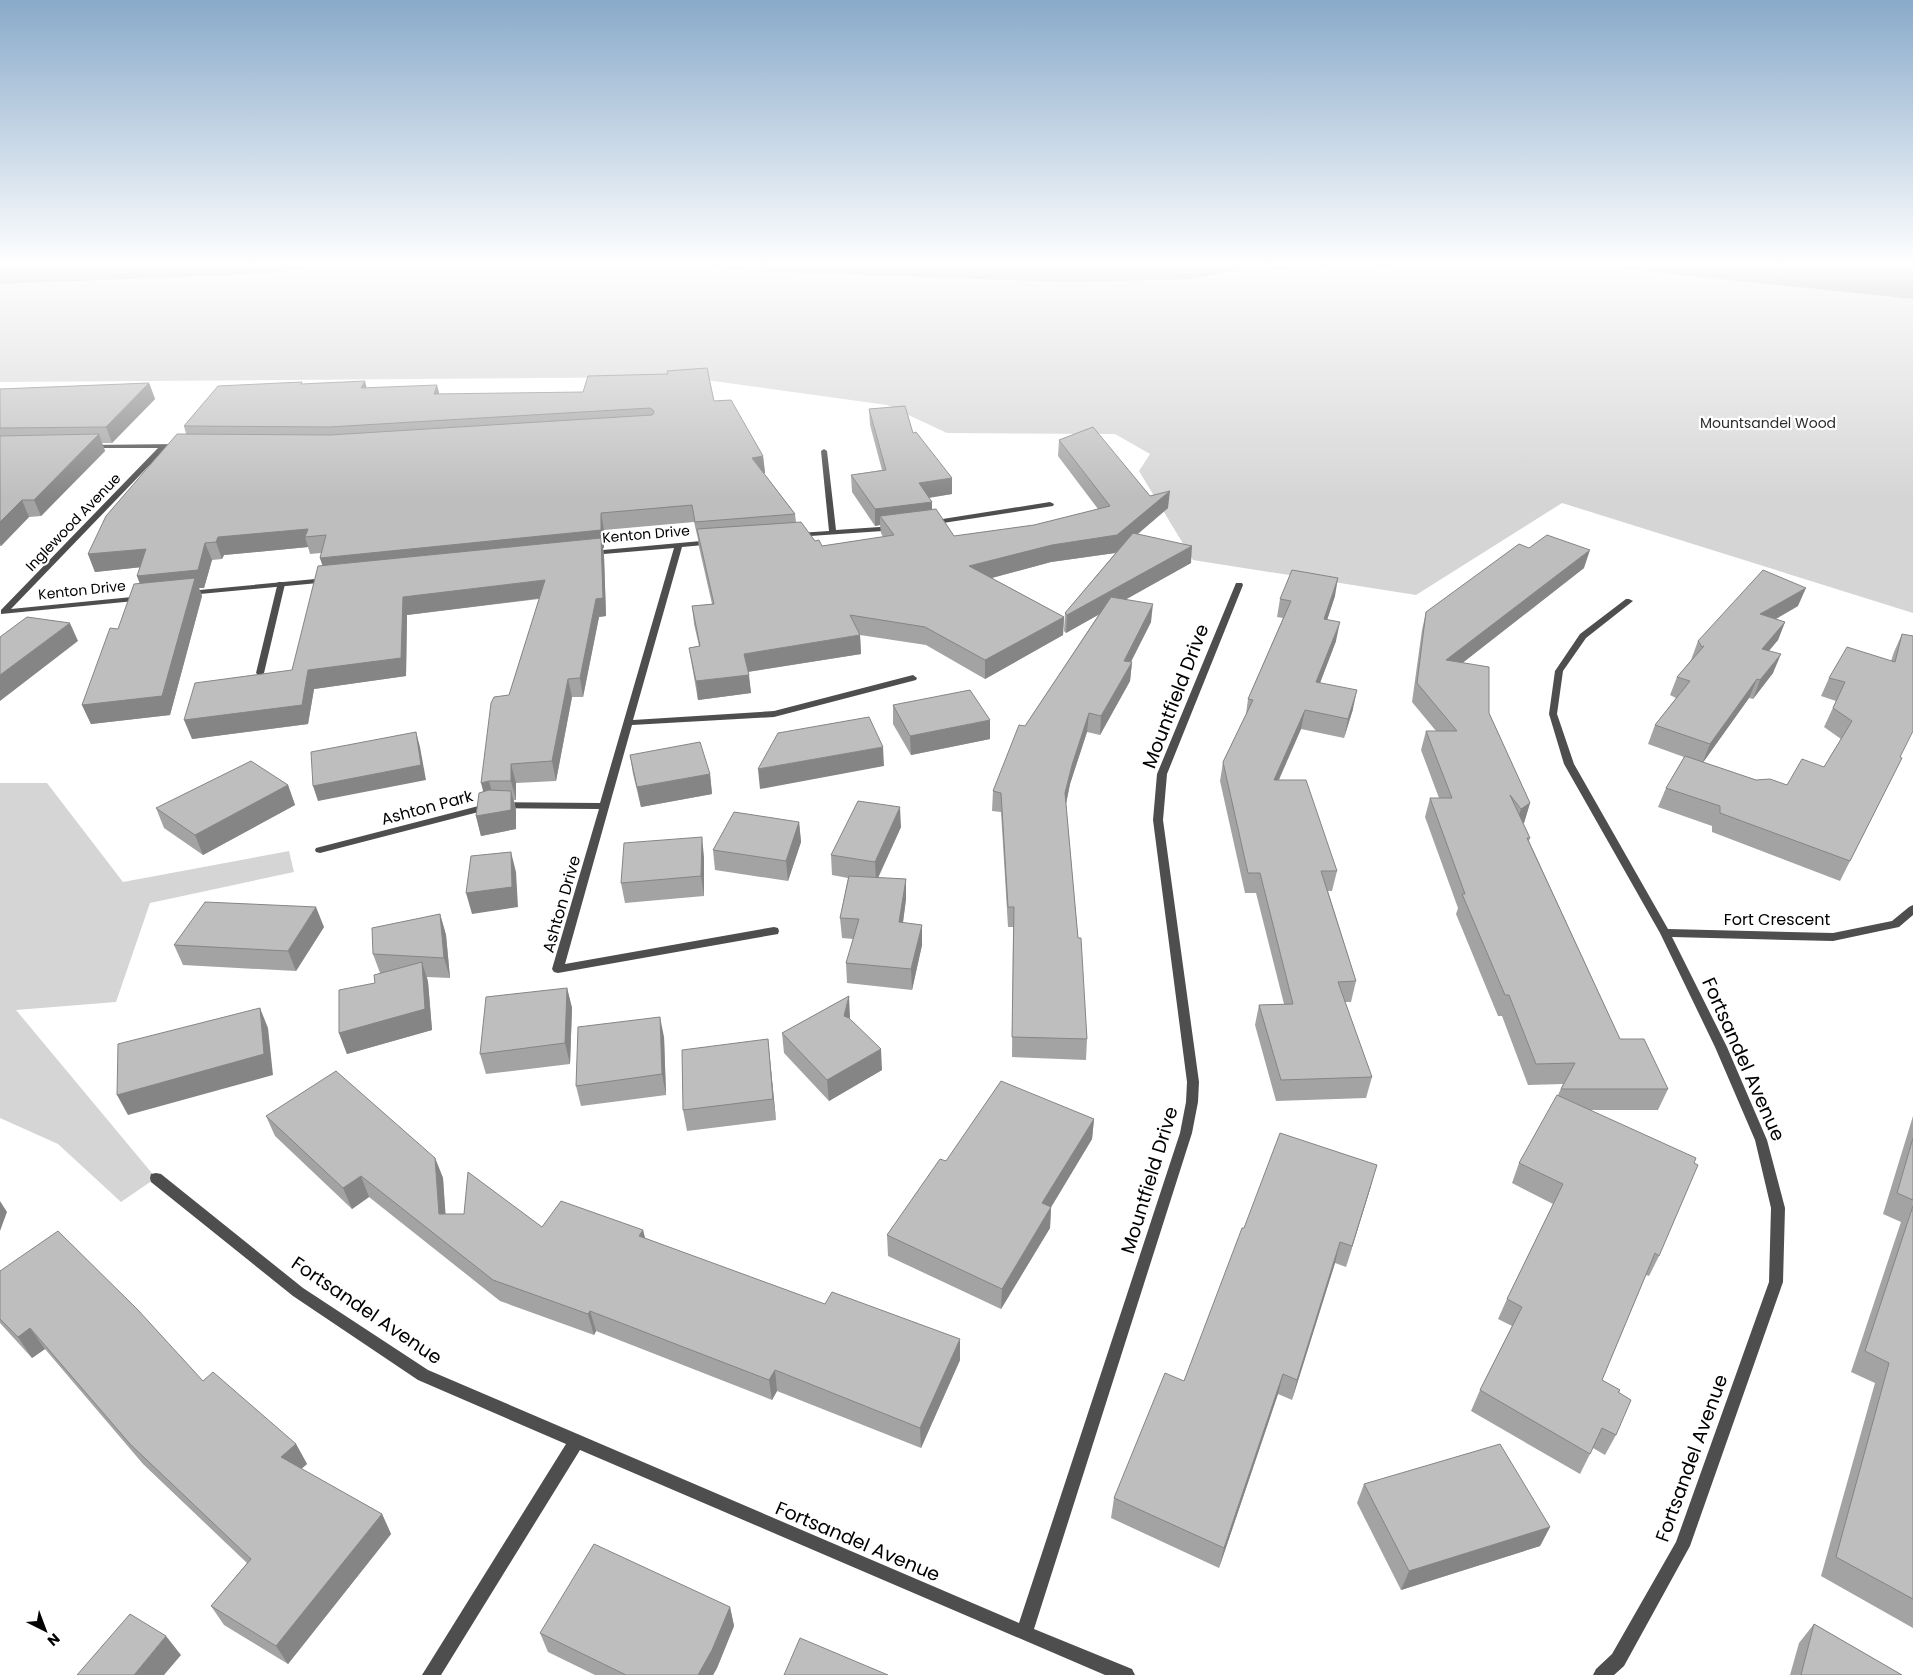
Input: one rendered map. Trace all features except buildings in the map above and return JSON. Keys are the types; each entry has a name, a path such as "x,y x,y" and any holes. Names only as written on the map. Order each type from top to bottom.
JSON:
{"street":[{"path":"87,446 184,446"},
{"name":"Inglewood Avenue","path":"2,613 164,446"},
{"path":"824,451 833,533"},
{"path":"918,525 1050,504"},
{"path":"795,536 900,528"},
{"name":"Kenton Drive","path":"580,554 718,541"},
{"name":"Ashton Drive","path":"679,544 558,969 774,931"},
{"path":"183,594 331,579"},
{"path":"260,673 282,584"},
{"name":"Mountfield Drive","path":"1024,1634 1186,1133 1192,1102 1193,1082 1158,820 1162,774 1238,585"},
{"name":"Kenton Drive","path":"2,613 153,597"},
{"name":"Fortsandel Avenue","path":"1602,1675 1618,1660 1682,1546 1776,1282 1778,1208 1762,1140 1721,1047 1665,934 1569,764 1553,714 1559,671 1583,636 1629,601"},
{"path":"628,722 774,714 913,678"},
{"name":"Ashton Park","path":"320,850 494,805 604,806"},
{"name":"Fort Crescent","path":"1665,934 1833,937 1895,924 1913,909"},
{"name":"Fortsandel Avenue","path":"156,1178 298,1292 423,1375 1024,1634 1126,1675"},
{"path":"430,1675 576,1442"}],"green space":[{"name":"Mountsandel Wood","path":"0,343 1913,343 1913,613 1562,503 1416,595 1193,560 1139,471 1150,454 1115,434 947,433 887,405 684,377 0,382"},
{"path":"0,783 47,783 123,882 289,851 294,872 150,903 116,1002 16,1010 156,1178 121,1202 58,1144 0,1118"}]}
